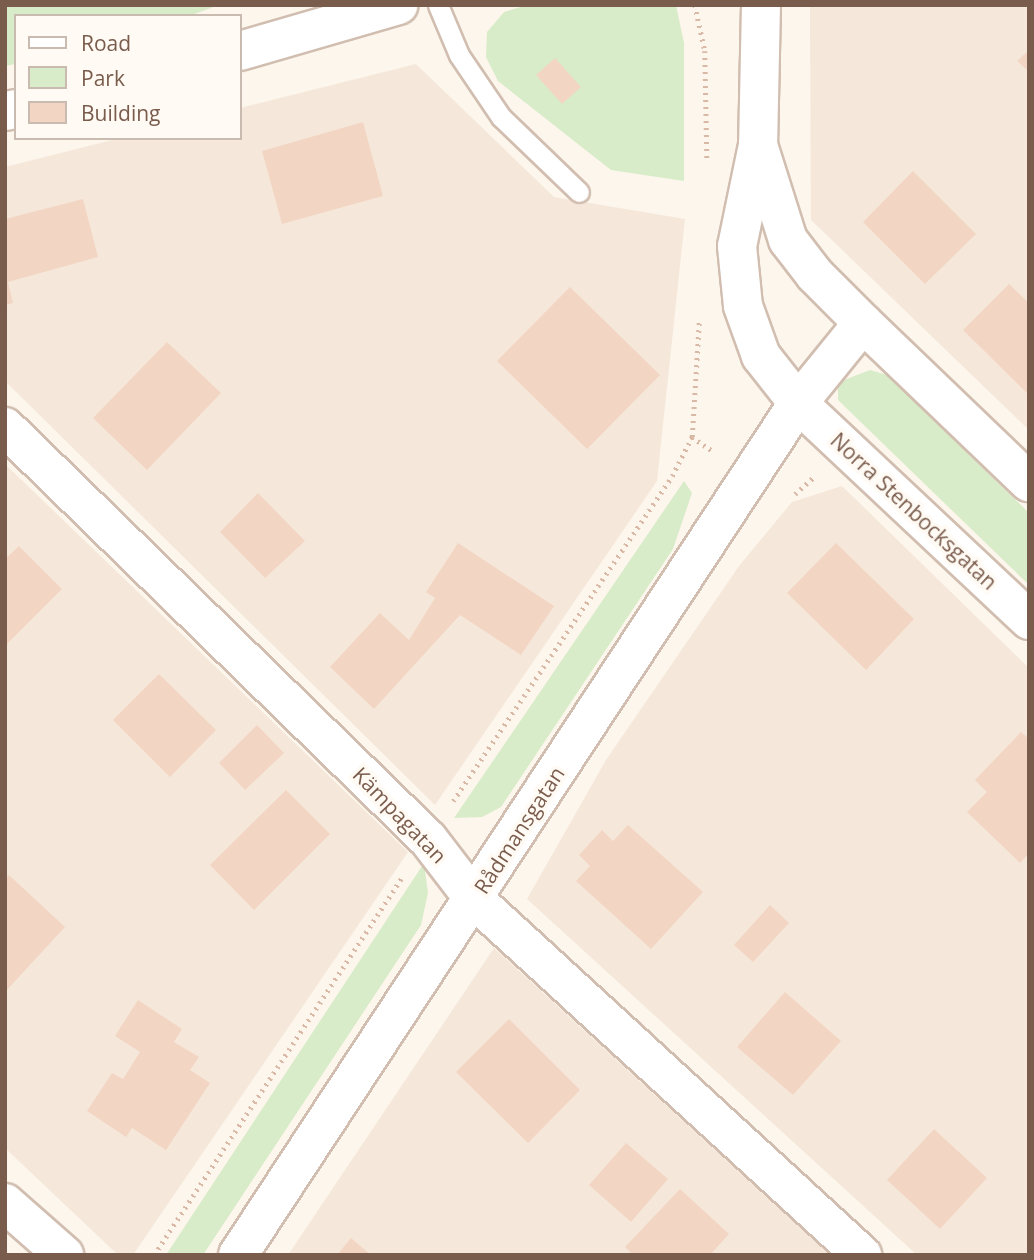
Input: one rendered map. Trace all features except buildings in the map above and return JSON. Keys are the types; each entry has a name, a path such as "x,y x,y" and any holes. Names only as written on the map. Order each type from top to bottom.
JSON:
{"street":[{"path":"242,50 398,5"},
{"path":"761,5 758,145 737,246 743,306 761,356 798,403"},
{"path":"758,145 788,240 814,275 1029,482"},
{"name":"Rådmansgatan","path":"238,1255 798,403 863,323"},
{"name":"Norra Stenbocksgatan","path":"798,403 1029,620"},
{"name":"Kämpagatan","path":"5,427 428,839 474,899 862,1255"},
{"path":"5,1203 64,1255"}],"lane":[{"path":"438,5 459,55 501,117 579,192"}],"path":[{"path":"695,5 705,51 706,167"},
{"path":"692,437 699,313"}],"shaded area":[{"path":"810,5 1029,5 1029,430 811,220"},
{"path":"416,64 554,197 685,219 657,481 435,805 5,381 5,167 112,140 242,140 242,108"},
{"path":"5,464 408,852 133,1255 118,1255 5,1148"},
{"path":"842,486 1029,668 1029,1255 917,1255 527,899 606,760 739,566 792,502"},
{"path":"494,948 830,1255 288,1255"}],"green space":[{"path":"5,5 219,5 194,14 14,14 14,64 5,66"},
{"path":"527,5 676,5 684,43 684,181 611,170 498,81 486,57 487,32 504,12"},
{"path":"870,370 887,375 1029,513 1029,585 838,400 838,386 844,380"},
{"path":"684,481 692,493 673,549 501,807 482,817 454,818"},
{"path":"424,863 428,893 421,925 203,1255 166,1255"}]}
